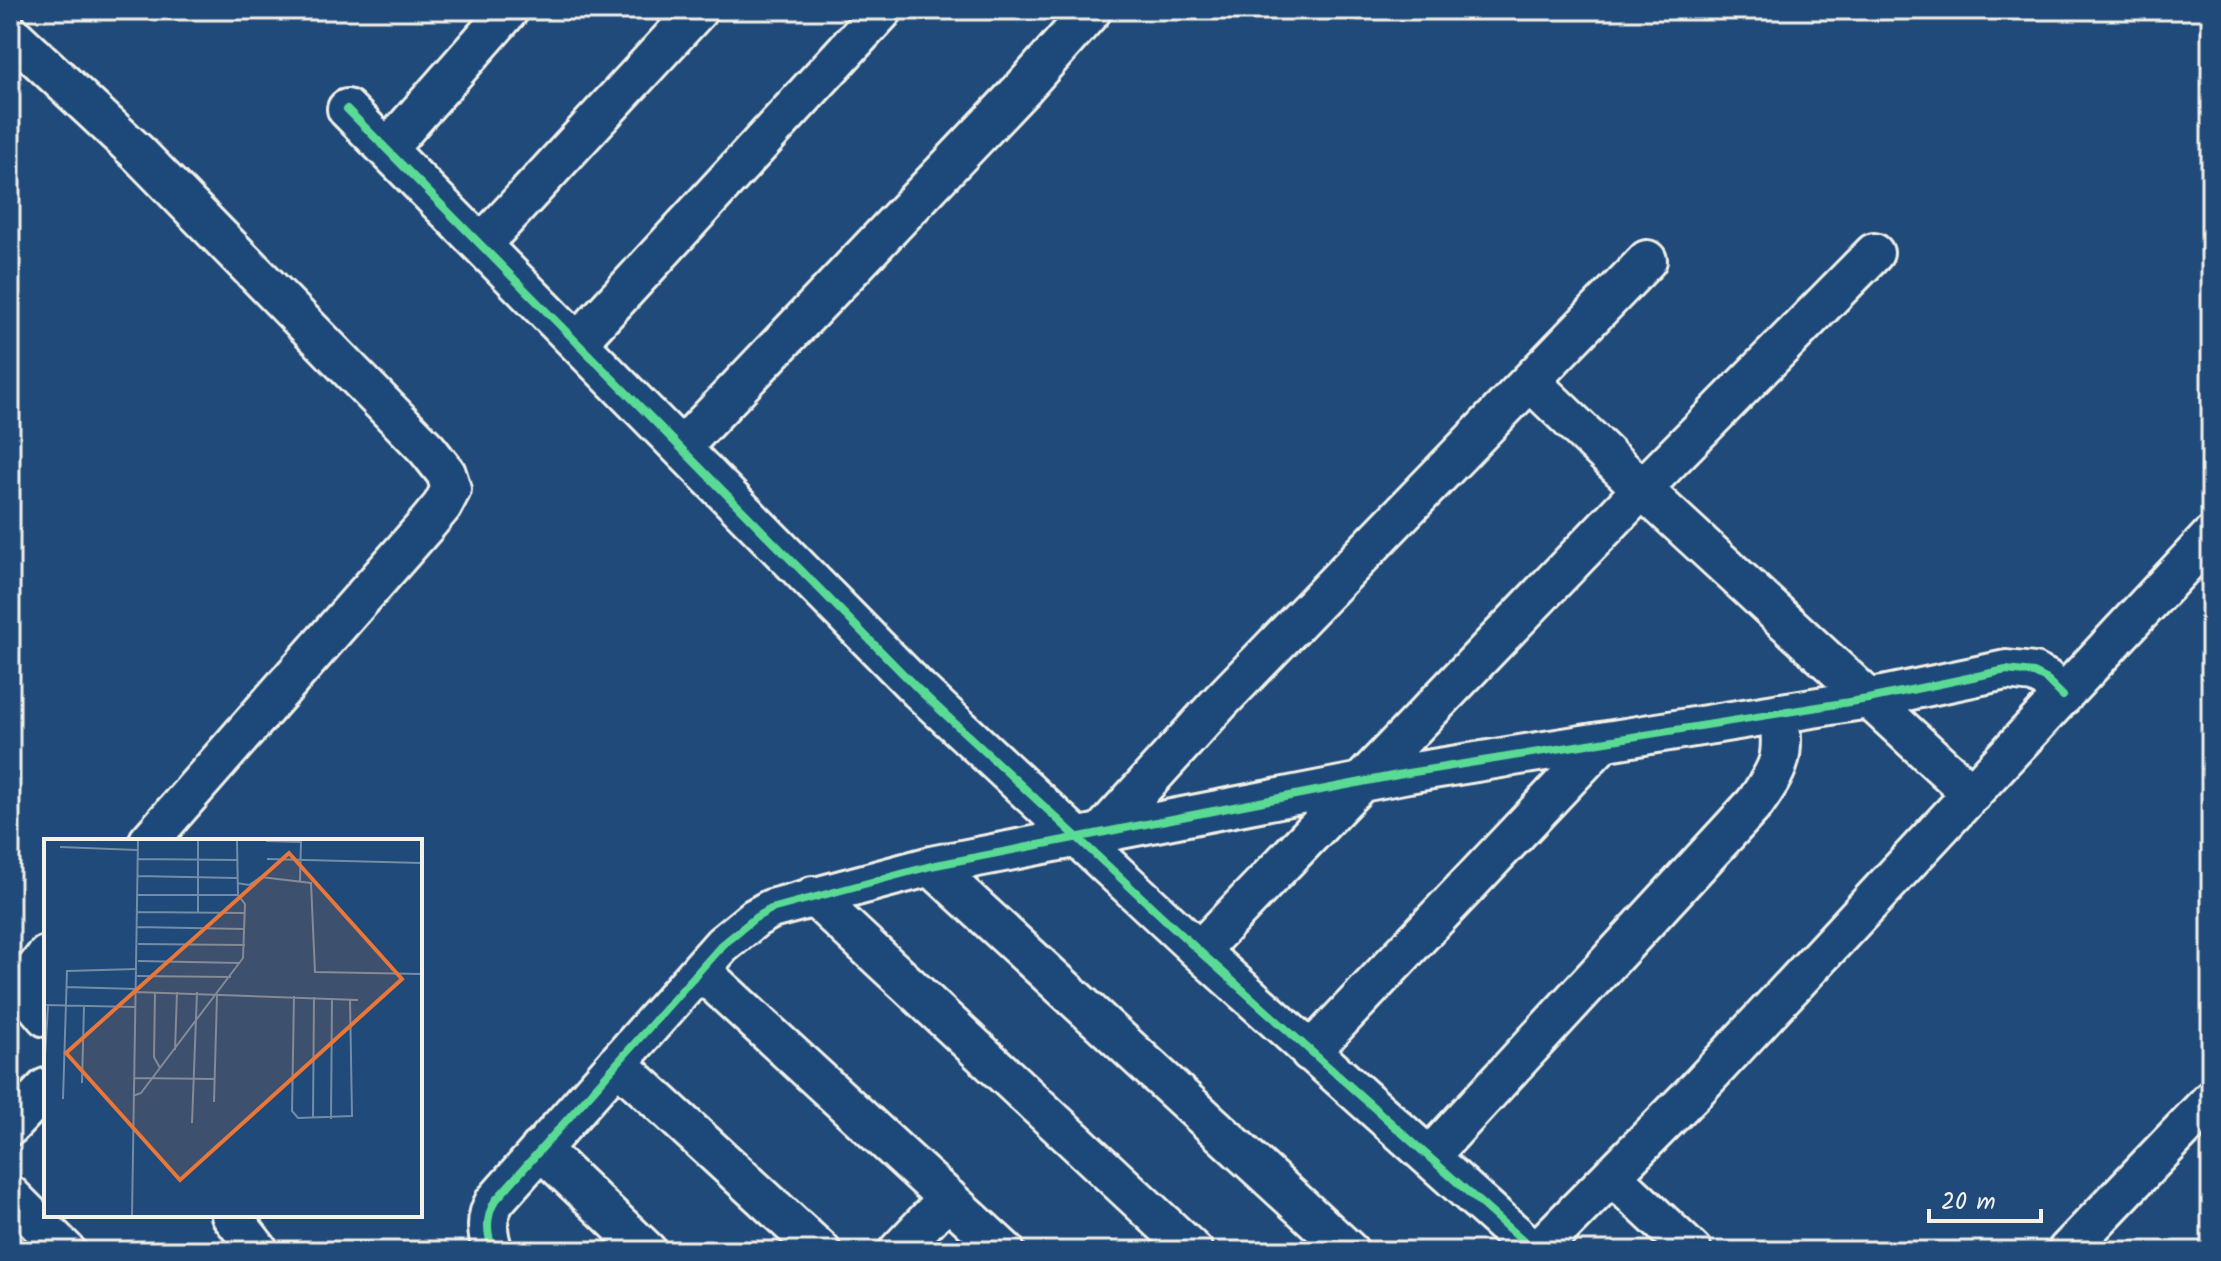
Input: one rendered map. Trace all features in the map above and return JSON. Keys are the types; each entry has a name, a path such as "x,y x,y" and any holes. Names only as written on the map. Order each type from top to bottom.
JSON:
{"street":[{"path":"387,149 509,10"},
{"path":"481,245 698,10"},
{"path":"578,342 883,10"},
{"path":"681,448 1024,87 1092,10"},
{"path":"10,33 137,152 427,449 446,473 451,489 442,506 417,536 151,839"},
{"path":"347,109 919,690 1088,835 1199,951 1535,1251 1693,1093 2211,536"},
{"path":"1199,951 1642,489 1874,253"},
{"path":"1088,835 1647,260"},
{"path":"1530,381 1642,489 1972,794"},
{"path":"493,1251 487,1230 489,1212 495,1201 722,945 771,909 931,866 1362,782 1868,699 2020,670 2046,679 2063,696"},
{"path":"1429,1157 1755,803 1779,763 1783,745 1779,713"},
{"path":"1310,1052 1603,742"},
{"path":"931,866 1349,1251"},
{"path":"813,896 1193,1251"},
{"path":"44,958 30,976 27,989 44,1015"},
{"path":"700,970 1005,1251"},
{"path":"617,1063 821,1251"},
{"path":"10,1126 44,1090"},
{"path":"2067,1251 2211,1100"},
{"path":"540,1149 647,1251"},
{"path":"1612,1176 1692,1251"},
{"path":"10,1195 66,1251"},
{"path":"898,1251 948,1198"},
{"path":"233,1217 259,1251"}],"cycle path":[{"path":"347,109 919,690 1199,951 1534,1251"},
{"path":"493,1251 488,1226 495,1201 722,945 771,909 931,866 1408,773 1868,699 2006,670 2034,673 2046,679 2063,696"}]}
